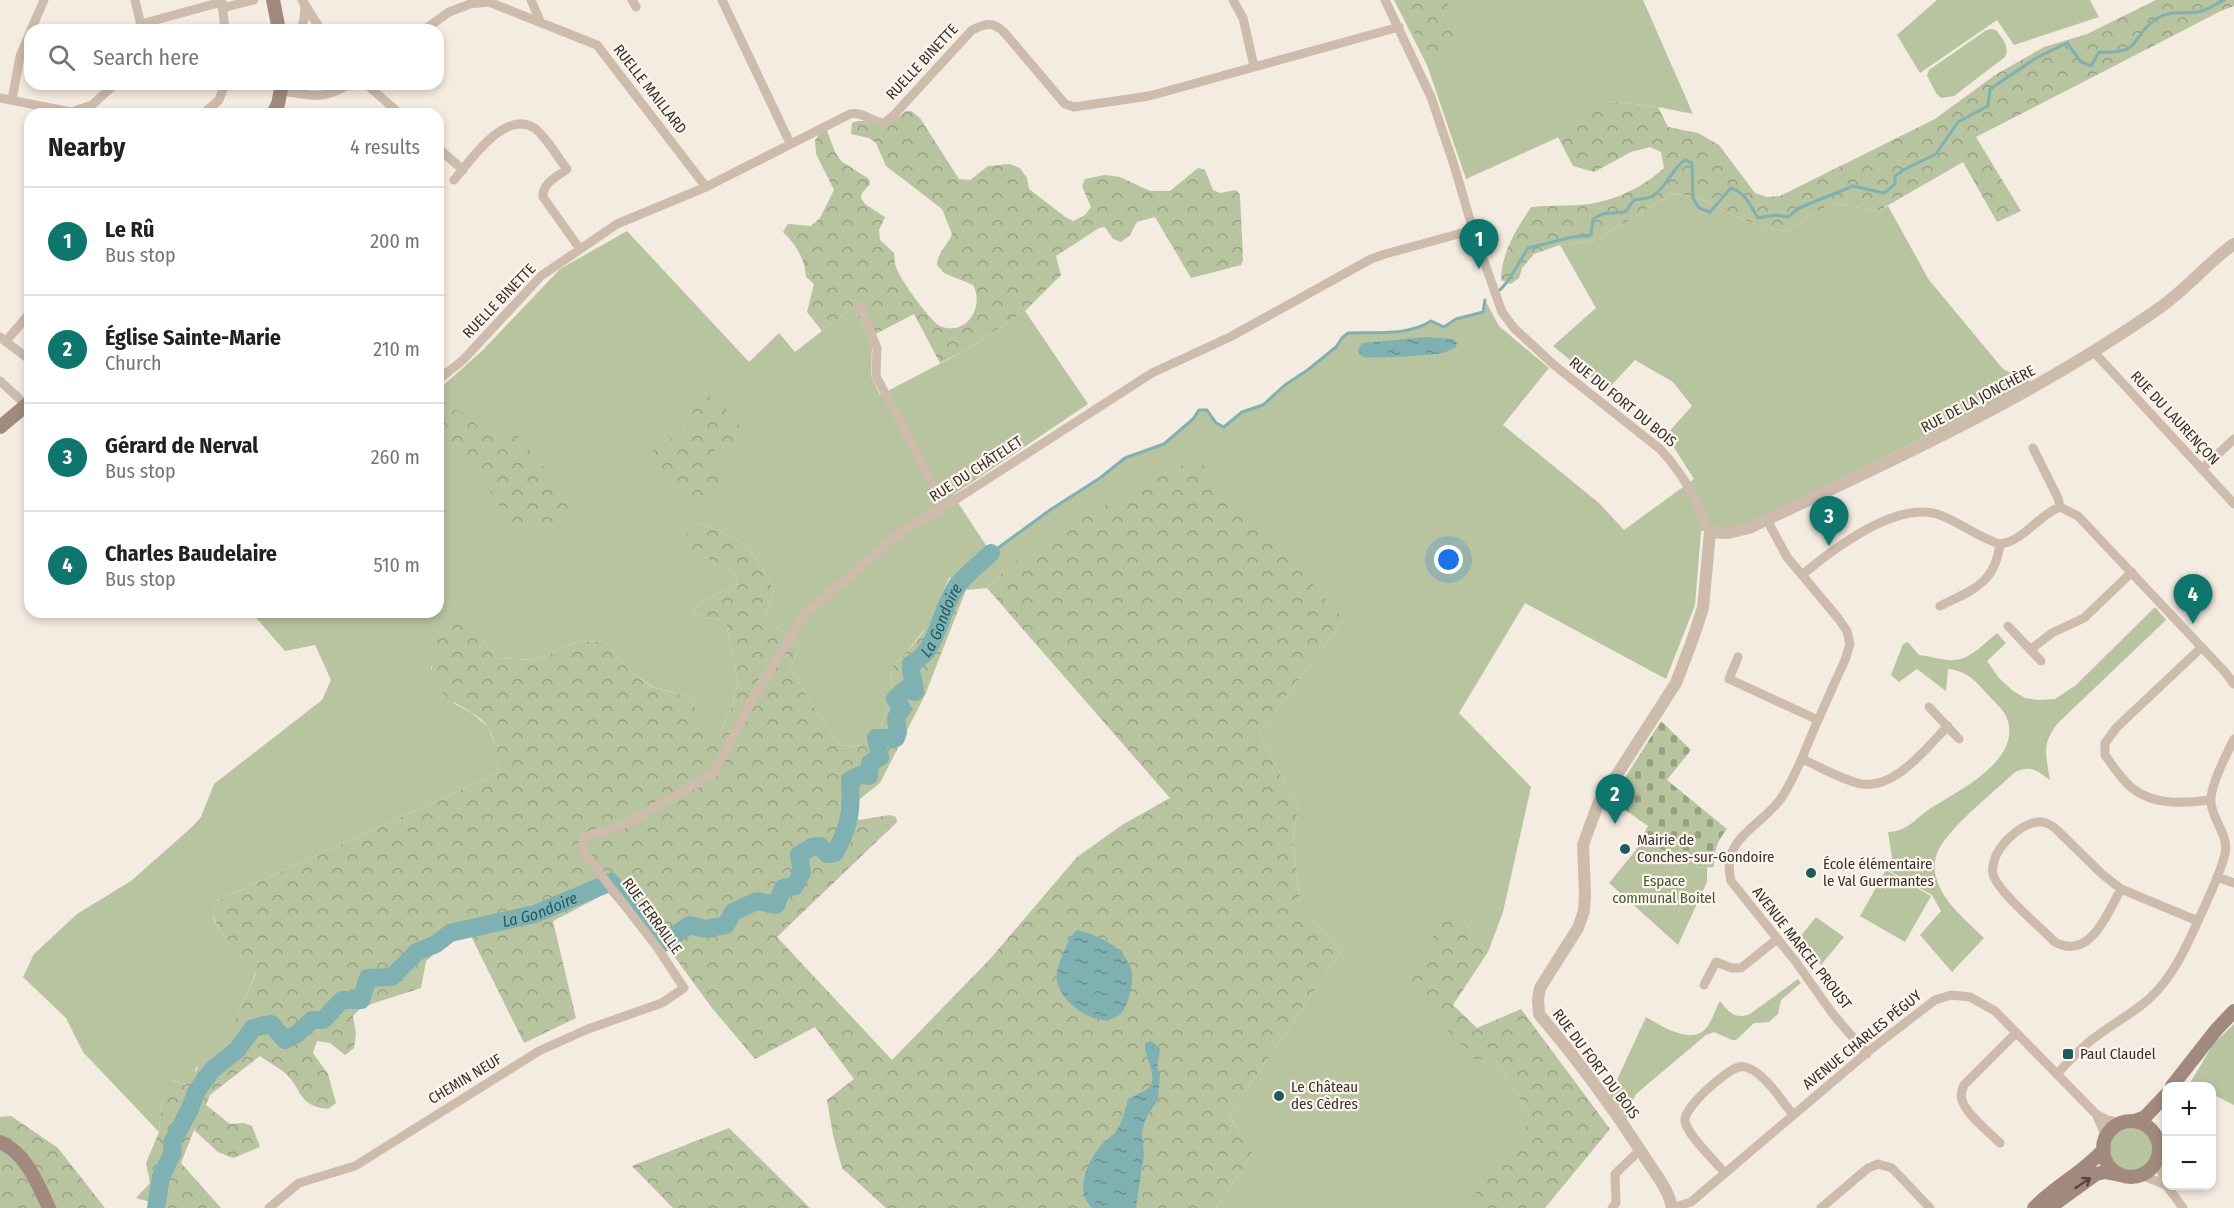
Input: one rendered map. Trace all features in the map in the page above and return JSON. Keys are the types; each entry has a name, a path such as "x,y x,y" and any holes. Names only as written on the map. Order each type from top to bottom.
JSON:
{"main road":[{"path":"273,0 278,24"},
{"path":"275,108 281,90"},
{"path":"0,427 24,406"},
{"path":"2176,1082 2216,1030 2234,1011"},
{"path":"2034,1208 2073,1174 2092,1162 2114,1127 2145,1117 2162,1099"},
{"path":"2049,1208 2096,1174 2105,1172 2135,1176 2141,1175 2153,1166 2157,1160 2159,1145 2155,1127 2162,1109"},
{"path":"2128,1122 2144,1124 2157,1138"},
{"path":"0,1142 7,1145 28,1164 49,1208"},
{"path":"2104,1145 2109,1165 2122,1175"}],"street":[{"path":"34,24 44,0"},
{"path":"135,0 140,24"},
{"path":"151,24 222,3 254,0"},
{"path":"531,0 541,23"},
{"path":"722,0 790,143"},
{"path":"1233,0 1243,18 1254,66"},
{"name":"RUE DU FORT DU BOIS","path":"1385,0 1431,97 1473,230 1502,312 1514,328 1554,364 1660,449 1687,483 1699,508 1703,523 1710,532 1703,608 1692,641 1676,684 1598,804 1583,845 1586,894 1578,928 1540,988 1538,999 1539,1014 1597,1087 1670,1196 1672,1208"},
{"name":"RUELLE MAILLARD","path":"432,24 449,12 470,4 489,2 597,45 706,187"},
{"path":"222,3 224,24"},
{"path":"302,24 303,3"},
{"path":"303,3 317,24"},
{"name":"RUELLE BINETTE","path":"444,375 480,343 541,276 617,224 706,187 850,114 858,112 884,123 972,30 985,24 996,25 1003,31 1065,104 1074,106 1149,96 1399,27"},
{"path":"12,100 24,48"},
{"path":"83,108 92,105 108,90"},
{"path":"210,108 219,100 223,90"},
{"path":"295,90 320,96 333,94 340,90"},
{"path":"373,90 393,108"},
{"path":"0,98 51,108"},
{"path":"454,180 496,133 508,126 524,124 535,129 567,169 545,185 542,190 543,197 580,249"},
{"path":"444,153 463,170"},
{"name":"RUE DU CHÂTELET","path":"585,854 584,837 640,816 713,774 764,679 805,614 891,540 1152,373 1230,337 1371,259 1473,230"},
{"name":"RUE DE LA JONCHÈRE","path":"1710,532 1728,533 1749,528 1767,520 2041,384 2160,308 2234,244"},
{"path":"860,306 877,348 876,376 944,507"},
{"path":"24,319 3,339 24,355"},
{"name":"RUE DU LAURENÇON","path":"2093,351 2234,504"},
{"path":"0,381 24,400"},
{"path":"2202,469 2234,439"},
{"path":"2033,448 2058,498 2060,507"},
{"path":"1802,575 1831,550 1890,519 1909,512 1939,515 2000,544 2009,543 2045,514 2060,507"},
{"path":"2060,507 2078,516 2234,684"},
{"name":"AVENUE MARCEL PROUST","path":"1767,520 1786,557 1838,618 1847,631 1850,644 1802,759 1781,799 1735,843 1728,863 1731,881 1832,1013 1867,1054"},
{"path":"1940,606 1982,585 1998,561 2000,544"},
{"path":"2030,650 2052,633 2084,618 2132,572"},
{"path":"2008,626 2041,661"},
{"path":"2202,647 2116,727 2105,743 2105,755 2133,789 2152,799 2166,802 2210,800"},
{"path":"1738,657 1729,679 1818,720"},
{"path":"1929,707 1959,739"},
{"path":"1802,759 1856,783 1878,784 1898,775 1948,726"},
{"path":"2057,1074 2095,1037 2150,998 2170,976 2186,950 2225,853 2226,839 2212,810 2210,800 2212,790 2234,739"},
{"path":"2121,889 2092,938 2079,946 2062,946 2055,942 2001,888 1993,876 1992,864 1996,854 2024,826 2039,822 2051,825 2121,889 2198,921"},
{"name":"RUE FERRAILLE","path":"585,854 657,946 684,988"},
{"path":"2217,877 2234,883"},
{"path":"1704,985 1716,962 1732,968 1741,968 1777,939"},
{"name":"CHEMIN NEUF","path":"269,1208 299,1183 355,1166 539,1051 588,1029 662,1003 684,988"},
{"name":"AVENUE CHARLES PÉGUY","path":"1672,1208 1693,1205 1724,1172 1867,1054 1935,1000 1951,995 1970,997 1995,1011 2096,1114 2107,1120 2128,1122"},
{"path":"2000,1143 1967,1109 1961,1094 1969,1079 2016,1033"},
{"path":"1724,1172 1687,1128 1684,1119 1686,1111 1695,1101 1732,1070 1739,1067 1752,1069 1793,1115"},
{"name":"AVENUE CHARLES PÉGUY","path":"2096,1114 2103,1130 2104,1145"},
{"path":"1612,1208 1616,1203 1615,1174 1640,1150"},
{"path":"2157,1160 2162,1172"},
{"path":"1821,1208 1868,1168 1878,1164 1892,1168 1930,1208"},
{"path":"2141,1175 2162,1183"},
{"path":"2170,1190 2183,1208"}],"green space":[{"path":"1394,0 1643,0 1693,114 1611,101 1559,137 1466,179 1427,65"},
{"path":"1399,0 1453,0 1446,7 1446,17 1455,37 1451,56 1433,62 1426,57"},
{"path":"1937,0 2090,0 2099,17 2014,45 1997,20 1920,73 1897,35"},
{"path":"2156,0 2234,0 2234,6 1976,137 2021,211 1997,222 1963,162 1878,211 1832,203 1785,232 1746,221 1695,196 1672,194 1596,240 1560,245 1534,254 1522,268 1519,278 1511,284 1501,280 1507,250 1531,207 1591,204 1613,198 1635,188 1664,168 1661,152 1650,147 1631,152 1594,172 1573,166 1558,137 1611,101 1658,107 1668,127 1698,133 1719,145 1755,193 1767,197 1780,196 1935,119 1995,75 2044,47 2087,34"},
{"path":"1990,29 1996,30 2005,42 2007,49 2005,57 1954,96 1941,98 1927,76 1929,70"},
{"path":"906,111 911,111 920,118 959,179 970,180 988,166 1010,164 1020,168 1027,178 1029,189 1073,221 1085,215 1091,207 1082,186 1085,179 1105,175 1120,177 1150,191 1170,191 1198,168 1205,170 1213,190 1220,193 1236,190 1240,195 1243,260 1241,265 1191,278 1155,217 1137,222 1130,235 1121,242 1113,239 1105,227 1099,228 1056,256 1061,275 1025,311 966,350 940,363 914,314 868,338 853,307 822,331 807,312 814,284 806,277 799,252 783,232 788,224 811,226 820,218 834,190 816,154 815,140 822,131 827,131 841,161 869,179 870,184 862,193 861,198 865,204 885,217 879,230 880,240 894,253 898,272 929,316 940,326 949,328 965,324 975,311 977,302 973,285 944,273 937,265 952,234 942,209 886,166 876,143 869,138 851,134 852,123 865,121 887,126"},
{"path":"1672,194 1695,196 1746,221 1785,232 1832,203 1878,211 1888,206 1929,280 2003,369 2033,383 1763,518 1727,529 1701,531 1695,605 1666,679 1525,603 1459,713 1531,787 1503,912 1488,952 1461,917 1408,987 1495,1058 1529,1115 1520,1148 1469,1201 1470,1208 1216,1208 1253,1153 1229,1115 1341,952 1300,904 1293,840 1298,807 1259,733 1344,619 1001,574 987,588 966,590 969,571 949,578 930,622 891,668 892,690 882,725 857,747 840,745 807,697 791,668 799,647 765,616 774,590 760,564 735,539 697,523 686,551 706,558 735,574 738,584 707,599 692,611 704,617 721,620 727,627 738,683 732,706 722,729 711,735 689,697 653,687 631,672 605,642 579,641 536,660 496,658 481,637 436,648 431,669 455,704 472,713 488,727 497,749 498,773 216,901 213,918 222,934 256,972 224,1045 196,1068 193,1079 186,1085 173,1080 161,1106 159,1132 83,1052 66,1018 23,977 34,954 77,914 131,881 192,827 201,817 214,784 322,700 331,680 315,645 285,651 256,618 444,618 444,385 483,350 560,269 627,231 749,362 779,333 795,352 853,307 872,346 871,376 880,395 966,350 1025,311 1088,404 953,495 991,553 1050,510 1100,478 1125,458 1164,444 1193,419 1199,410 1207,410 1216,423 1224,427 1242,412 1263,405 1285,385 1336,347 1348,333 1401,331 1422,326 1431,321 1444,327 1456,319 1483,312 1485,300 1499,326 1549,368 1503,425 1599,503 1624,530 1694,479 1666,435 1692,406 1673,382 1635,360 1607,390 1553,346 1596,308 1560,245 1596,240"},
{"path":"706,395 729,413 740,428 736,446 729,449 718,444 714,450 725,476 725,482 720,494 713,500 693,496 671,473 664,468 657,471 651,464 653,450 659,443 682,437 688,425 691,410"},
{"path":"444,407 460,411 480,428 493,427 514,432 563,490 573,495 568,510 556,520 526,532 506,518 470,457 451,445 444,435"},
{"path":"1197,458 1344,619 1259,733 1298,807 1293,840 1300,904 1341,952 1229,1115 1253,1153 1216,1208 886,1208 842,1168 827,1100 854,1079 815,1027 755,1059 712,1008 622,885 553,921 576,1018 524,1043 470,934 452,939 426,961 421,988 362,1007 353,1016 356,1034 354,1048 345,1055 330,1043 317,1041 313,1053 328,1074 336,1103 328,1109 306,1101 285,1073 260,1056 210,1095 206,1105 230,1124 244,1123 252,1126 260,1147 233,1158 218,1152 194,1130 181,1163 221,1208 153,1208 154,1203 136,1198 150,1183 146,1163 159,1132 161,1106 172,1080 186,1085 209,1045 224,1044 256,973 222,934 213,917 216,901 498,773 495,745 489,729 475,714 449,699 436,683 432,668 439,621 460,616 481,637 496,658 536,660 579,641 605,642 631,672 652,687 689,697 711,734 722,729 732,706 738,683 727,627 721,620 704,617 692,611 707,599 738,584 735,574 706,558 685,551 685,536 697,523 735,539 760,564 774,590 765,616 799,647 791,668 807,697 840,745 857,747 882,725 892,690 891,668 922,633 959,565 969,571 966,590 925,695 880,783 860,799 854,813 859,820 890,815 896,817 897,822 777,937 892,1060 990,959 1077,857 1122,825 1170,798 987,588 1009,567 1060,531 1114,500"},
{"path":"2155,607 2166,620 2053,730 2046,750 2050,780 2029,769 2015,772 1953,830 1939,849 1935,868 1940,888 1957,911 1984,938 1952,972 1920,935 1941,911 1932,895 1886,869 1892,858 1888,832 1906,827 1986,772 1998,760 2006,746 2009,732 2006,716 2002,710 1966,674 1948,669 1946,691 1917,669 1899,682 1891,675 1903,644 1908,642 1919,655 1956,660 1969,656 1997,633 2006,643 1987,661 1999,678 2025,698 2055,699 2076,685"},
{"path":"1661,721 1691,750 1667,780 1727,829 1717,846 1714,867 1690,868 1659,848 1643,835 1648,826 1611,800"},
{"name":"Espace communal Boitel","path":"1643,835 1690,868 1707,867 1707,882 1678,945 1609,883 1636,850"},
{"path":"1886,870 1931,896 1905,942 1860,916"},
{"path":"1461,917 1488,952 1453,1005 1477,1028 1521,1009 1610,1129 1545,1208 1470,1208 1468,1201 1519,1148 1529,1115 1495,1058 1475,1060 1408,987 1442,919"},
{"path":"1816,917 1844,937 1821,965 1800,937"},
{"path":"1798,979 1801,983 1781,1000 1778,1014 1769,1022 1754,1023 1736,1040 1714,1032 1706,1035 1636,1094 1631,1105 1631,1116 1626,1118 1610,1095 1646,1017 1676,1032 1694,1035 1701,1033 1707,1027 1720,1001 1733,1014 1745,1016"},
{"path":"2234,1024 2234,1105 2216,1096 2216,1082 2191,1082 2214,1043"},
{"path":"11,1116 58,1148 105,1208 0,1208 0,1117"},
{"path":"2131,1127 2147,1133 2153,1149 2147,1165 2131,1171 2115,1165 2109,1149 2115,1133"},
{"path":"729,1128 810,1208 673,1208 632,1166"}],"water":[{"path":"1426,337 1454,339 1457,343 1456,347 1437,354 1377,358 1364,357 1358,350 1362,343"},
{"path":"1077,930 1109,943 1117,948 1128,961 1132,980 1128,1000 1122,1013 1112,1019 1101,1020 1078,1010 1060,990 1057,980 1058,966 1072,935"},
{"path":"1151,1041 1160,1049 1157,1068 1160,1073 1158,1099 1145,1120 1142,1132 1144,1155 1136,1206 1135,1208 1092,1208 1086,1201 1083,1184 1088,1166 1103,1143 1119,1127 1129,1099 1151,1085 1152,1074 1145,1043"}],"waterway":[{"name":"La Gondoire","path":"1500,290 1528,248 1591,235 1593,219 1602,214 1625,212 1634,200 1654,195 1685,160 1692,163 1693,198 1699,208 1710,212 1731,188 1744,196 1758,218 1775,215 1788,217 1799,208 1853,186 1884,193 1895,184 1895,176 1936,154 1958,122 1988,106 1990,89 2036,58 2067,43 2081,62 2091,66 2099,52 2114,52 2130,47 2147,26 2162,16 2202,11 2224,0"},
{"name":"La Gondoire","path":"991,553 1050,510 1100,478 1125,458 1164,444 1193,419 1199,410 1207,410 1216,423 1224,427 1242,412 1263,405 1285,385 1336,347 1348,333 1402,331 1431,321 1444,327 1456,319 1483,312 1485,300"},
{"name":"La Gondoire","path":"156,1208 161,1177 173,1152 172,1143 190,1109 196,1092 212,1070 237,1050 253,1028 271,1024 285,1040 297,1034 312,1020 323,1020 342,1000 361,1000 368,978 392,977 417,952 436,944 450,933 535,914 611,882 663,943 690,925 705,929 726,925 733,912 757,901 776,905 783,888 795,886 802,872 799,855 812,847 820,846 827,854 835,853 849,818 850,780 862,774 869,776 870,763 880,757 876,738 896,738 898,732 896,718 902,709 895,699 906,689 915,692 911,664 920,658 933,641 958,584 991,553"}],"place":[{"name":"Le Rû","path":"1479,269"},
{"name":"Gérard de Nerval","path":"1829,546"},
{"name":"Charles Baudelaire","path":"2193,624"},
{"name":"Église Sainte-Marie","path":"1615,824"},
{"name":"Mairie de Conches-sur-Gondoire","path":"1625,849"},
{"name":"École élémentaire le Val Guermantes","path":"1811,873"},
{"name":"Paul Claudel","path":"2068,1054"},
{"name":"Le Château des Cèdres","path":"1279,1096"}]}
